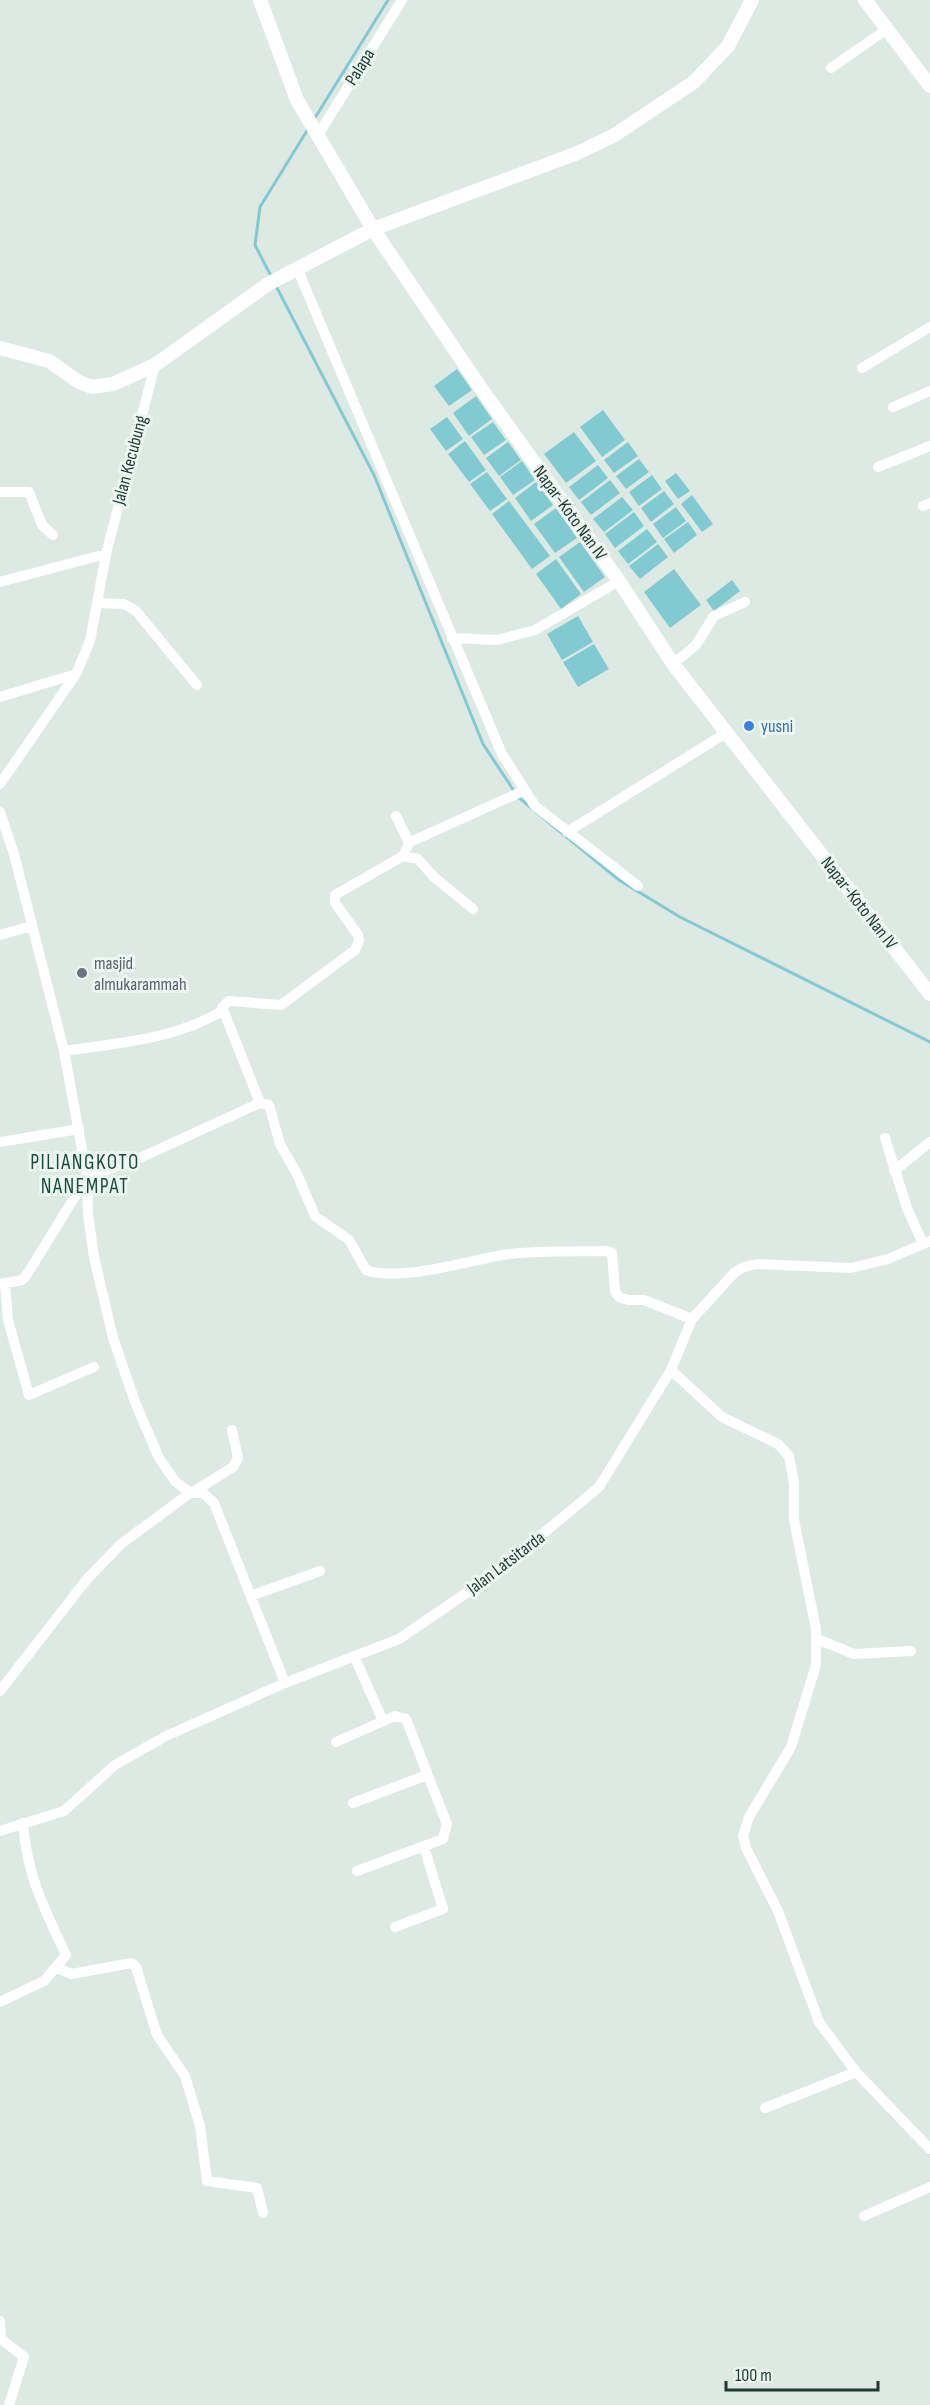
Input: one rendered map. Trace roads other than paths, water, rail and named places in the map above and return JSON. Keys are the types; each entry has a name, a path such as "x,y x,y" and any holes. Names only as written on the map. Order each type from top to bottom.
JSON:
{"street":[{"name":"Napar-Koto Nan IV","path":"260,0 297,100 373,229 480,387 619,581 673,664 930,994"},
{"name":"Palapa","path":"314,129 402,0"},
{"path":"0,348 49,361 79,382 92,387 113,384 155,365 268,284 373,229 575,154 613,136 694,82 728,46 752,0"},
{"path":"865,0 930,86"},
{"path":"831,68 887,29"},
{"path":"297,267 518,793 638,886"},
{"path":"862,368 930,327"},
{"name":"Jalan Kecubung","path":"0,784 76,674 90,640 106,554 155,365"},
{"path":"893,407 930,392"},
{"path":"878,467 930,446"},
{"path":"0,492 29,492 42,525 53,535"},
{"path":"0,582 106,554"},
{"path":"452,638 497,639 535,630 619,581"},
{"path":"673,664 696,645 714,616 745,602"},
{"path":"97,603 124,604 136,611 197,685"},
{"path":"0,697 76,674"},
{"path":"567,832 726,734"},
{"path":"64,1051 161,1036 199,1025 222,1011 225,1004 230,1001 275,1006 286,1003 355,950 359,941 358,935 334,903 335,896 403,856 408,843 518,793"},
{"path":"0,812 64,1051 87,1178 94,1257 121,1364 159,1458 175,1481 191,1492 203,1493 214,1503 285,1683"},
{"path":"396,816 408,843"},
{"path":"403,856 418,859 433,876 473,909"},
{"path":"0,935 32,926"},
{"path":"222,1011 260,1103"},
{"path":"94,1367 29,1395 8,1320 3,1283 22,1280 87,1178 142,1157 260,1103 269,1105 280,1144 297,1174 315,1216 349,1240 366,1270 437,1269 503,1255 607,1251 612,1253 615,1291 619,1297 628,1300 644,1300 686,1316"},
{"path":"0,1142 79,1129"},
{"path":"885,1138 894,1171 926,1243"},
{"path":"894,1171 930,1142"},
{"name":"Jalan Latsitarda","path":"0,1831 72,1806 115,1765 166,1736 285,1683 399,1640 497,1572 588,1498 616,1463 671,1370 686,1316 744,1267 757,1264 851,1268 873,1264 926,1243"},
{"path":"671,1370 722,1417 778,1444 789,1456 794,1483 794,1520 817,1639 816,1665 801,1722 781,1766 748,1817 743,1836 746,1848 778,1911 819,2022 856,2072 930,2149"},
{"path":"0,1691 87,1579 121,1544 191,1492 233,1467 238,1458 232,1430"},
{"path":"251,1596 320,1571"},
{"path":"817,1639 854,1654 911,1651"},
{"path":"355,1658 383,1720"},
{"path":"336,1742 395,1716 406,1719 447,1824 443,1839 357,1870"},
{"path":"353,1803 427,1775"},
{"path":"0,2002 44,1981 66,1955 35,1889 25,1856 23,1823"},
{"path":"394,1927 443,1909 424,1847"},
{"path":"57,1968 72,1974 131,1963 136,1967 157,2035 185,2076 200,2126 207,2181 257,2188 263,2213"},
{"path":"765,2108 856,2072"},
{"path":"864,2216 930,2187"},
{"path":"0,2321 2,2339 24,2357 9,2405"}],"water":[{"path":"457,369 472,390 449,406 434,386"},
{"path":"476,396 492,419 469,436 453,413"},
{"path":"603,410 625,440 602,457 580,427"},
{"path":"447,417 463,439 446,451 430,429"},
{"path":"493,422 506,440 484,455 471,437"},
{"path":"574,432 596,461 566,483 544,454"},
{"path":"465,441 486,470 469,482 448,454"},
{"path":"508,442 521,460 499,476 486,458"},
{"path":"628,442 638,456 614,473 604,460"},
{"path":"639,459 649,472 626,489 616,476"},
{"path":"522,461 535,480 513,495 500,477"},
{"path":"598,465 608,478 579,500 569,487"},
{"path":"487,472 507,499 490,511 470,484"},
{"path":"676,473 690,491 678,499 665,481"},
{"path":"652,475 662,489 639,506 629,492"},
{"path":"610,480 620,493 591,515 581,502"},
{"path":"536,482 553,505 531,521 515,498"},
{"path":"664,491 674,504 651,522 641,508"},
{"path":"692,495 713,524 702,532 681,504"},
{"path":"622,497 633,510 604,532 593,519"},
{"path":"509,501 550,556 532,569 492,514"},
{"path":"676,507 686,521 663,538 653,524"},
{"path":"556,508 577,538 555,553 534,524"},
{"path":"634,512 644,526 615,548 605,534"},
{"path":"688,522 697,535 674,553 664,539"},
{"path":"647,529 657,542 628,564 618,551"},
{"path":"580,542 605,577 584,592 559,557"},
{"path":"658,544 668,557 640,579 629,566"},
{"path":"556,559 581,594 561,609 536,574"},
{"path":"674,569 701,605 670,628 644,592"},
{"path":"732,580 740,591 714,611 706,600"},
{"path":"578,616 593,642 562,660 547,634"},
{"path":"594,644 609,669 578,687 563,662"}],"waterway":[{"path":"313,121 388,0"},
{"path":"272,278 255,245 260,207 308,129"},
{"path":"275,284 374,475 483,744 518,797 619,880 680,917 930,1042"}],"place":[{"name":"yusni","path":"749,726"},
{"name":"masjid almukarammah","path":"82,973"}],"district":[{"name":"PILIANGKOTO NANEMPAT","path":"85,1174"}]}
